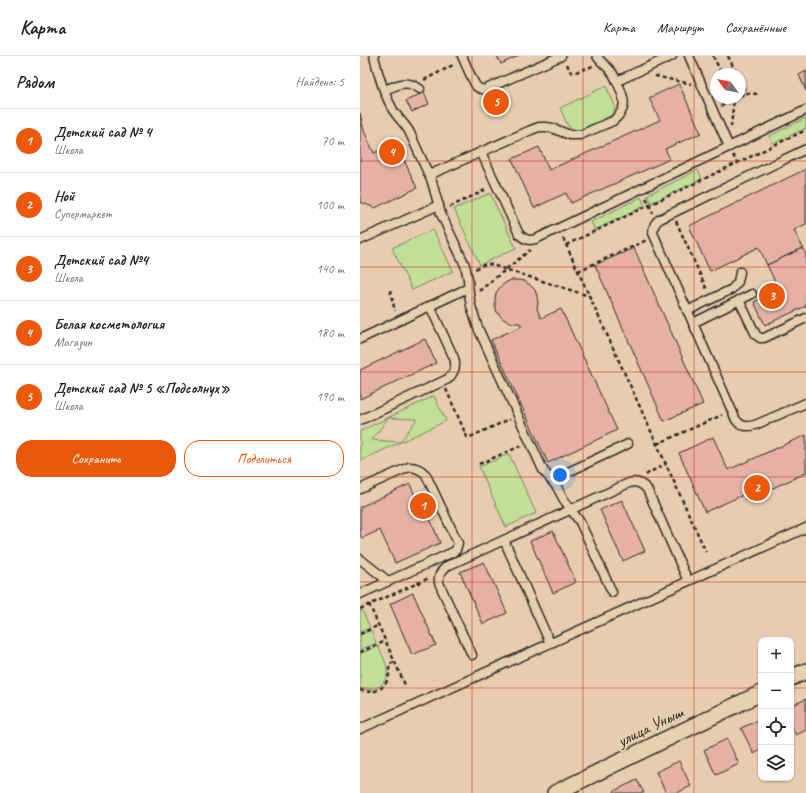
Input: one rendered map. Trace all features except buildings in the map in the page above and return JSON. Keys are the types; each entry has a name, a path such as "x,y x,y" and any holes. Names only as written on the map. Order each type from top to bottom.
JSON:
{"street":[{"path":"794,677 806,671"},
{"name":"улица Уныш","path":"556,793 758,694"}],"lane":[{"path":"374,56 384,90 393,110 409,131 432,182 440,208 465,265 469,299 478,328 543,470 557,487 582,526 612,592"},
{"path":"428,175 539,127 552,128 570,136 580,136 613,121 622,112 624,102 623,96 611,71 600,61 597,56"},
{"path":"617,81 672,56"},
{"path":"689,56 729,147"},
{"path":"463,58 476,85 483,90 563,59"},
{"path":"384,90 403,83 414,85 420,89"},
{"path":"481,152 519,234 523,238 531,240 558,229 806,110"},
{"path":"806,149 657,221 653,227 654,237 736,420 744,426 755,426 806,403"},
{"path":"360,240 440,208"},
{"path":"687,311 734,287 739,280 740,272"},
{"path":"360,339 468,288"},
{"path":"693,323 752,294"},
{"path":"739,300 756,335 760,338 764,338 806,318"},
{"path":"360,420 448,379 452,375 455,362 430,306"},
{"path":"551,480 628,444"},
{"path":"360,489 409,467 418,468 426,475 457,540 458,547 453,552 360,594"},
{"path":"472,655 439,583 439,576 442,570 447,566 629,483 638,483 646,489 688,581"},
{"path":"360,729 806,528"},
{"path":"504,540 550,643"},
{"path":"360,559 388,581"}],"path":[{"path":"713,56 719,68"},
{"path":"728,56 734,68"},
{"path":"430,77 463,58"},
{"path":"563,59 572,73 584,70"},
{"path":"636,72 702,86"},
{"path":"746,92 758,94"},
{"path":"713,110 724,104"},
{"path":"729,147 734,104"},
{"path":"566,245 806,130"},
{"path":"440,208 496,185"},
{"path":"642,189 657,221"},
{"path":"673,213 711,300"},
{"path":"558,229 706,552"},
{"path":"578,271 654,237"},
{"path":"469,299 536,246"},
{"path":"467,273 487,264 589,296"},
{"path":"390,290 398,321"},
{"path":"442,381 467,437 518,416"},
{"path":"657,444 732,411"},
{"path":"480,464 530,442"},
{"path":"638,483 650,472 666,464"},
{"path":"360,609 441,572"},
{"path":"369,604 405,685"},
{"path":"360,634 379,625"},
{"path":"360,652 386,641"},
{"path":"360,690 370,692 379,690 383,687 389,676 389,666 395,662"}],"green space":[{"path":"606,86 615,106 611,115 580,130 568,126 560,108"},
{"path":"806,118 806,128 773,144 769,136"},
{"path":"698,170 702,179 651,203 647,195"},
{"path":"490,193 516,248 480,265 454,209"},
{"path":"641,197 645,206 595,230 591,222"},
{"path":"433,229 453,271 412,290 392,248"},
{"path":"434,396 446,421 360,461 360,431","holes":["388,418 417,419 400,442 372,440"]},
{"path":"509,454 536,513 506,527 479,467"},
{"path":"360,610 362,610 370,628 360,632"},
{"path":"371,630 376,643 360,650 360,635"},
{"path":"378,646 385,660 387,675 383,683 375,688 360,688 360,654"}],"place":[{"name":"Детский сад № 5 «Подсолнух»","path":"496,102"},
{"name":"Белая косметология","path":"392,152"},
{"name":"Детский сад №4","path":"772,296"},
{"name":"Ной","path":"757,488"},
{"name":"Детский сад № 4","path":"423,506"}]}
